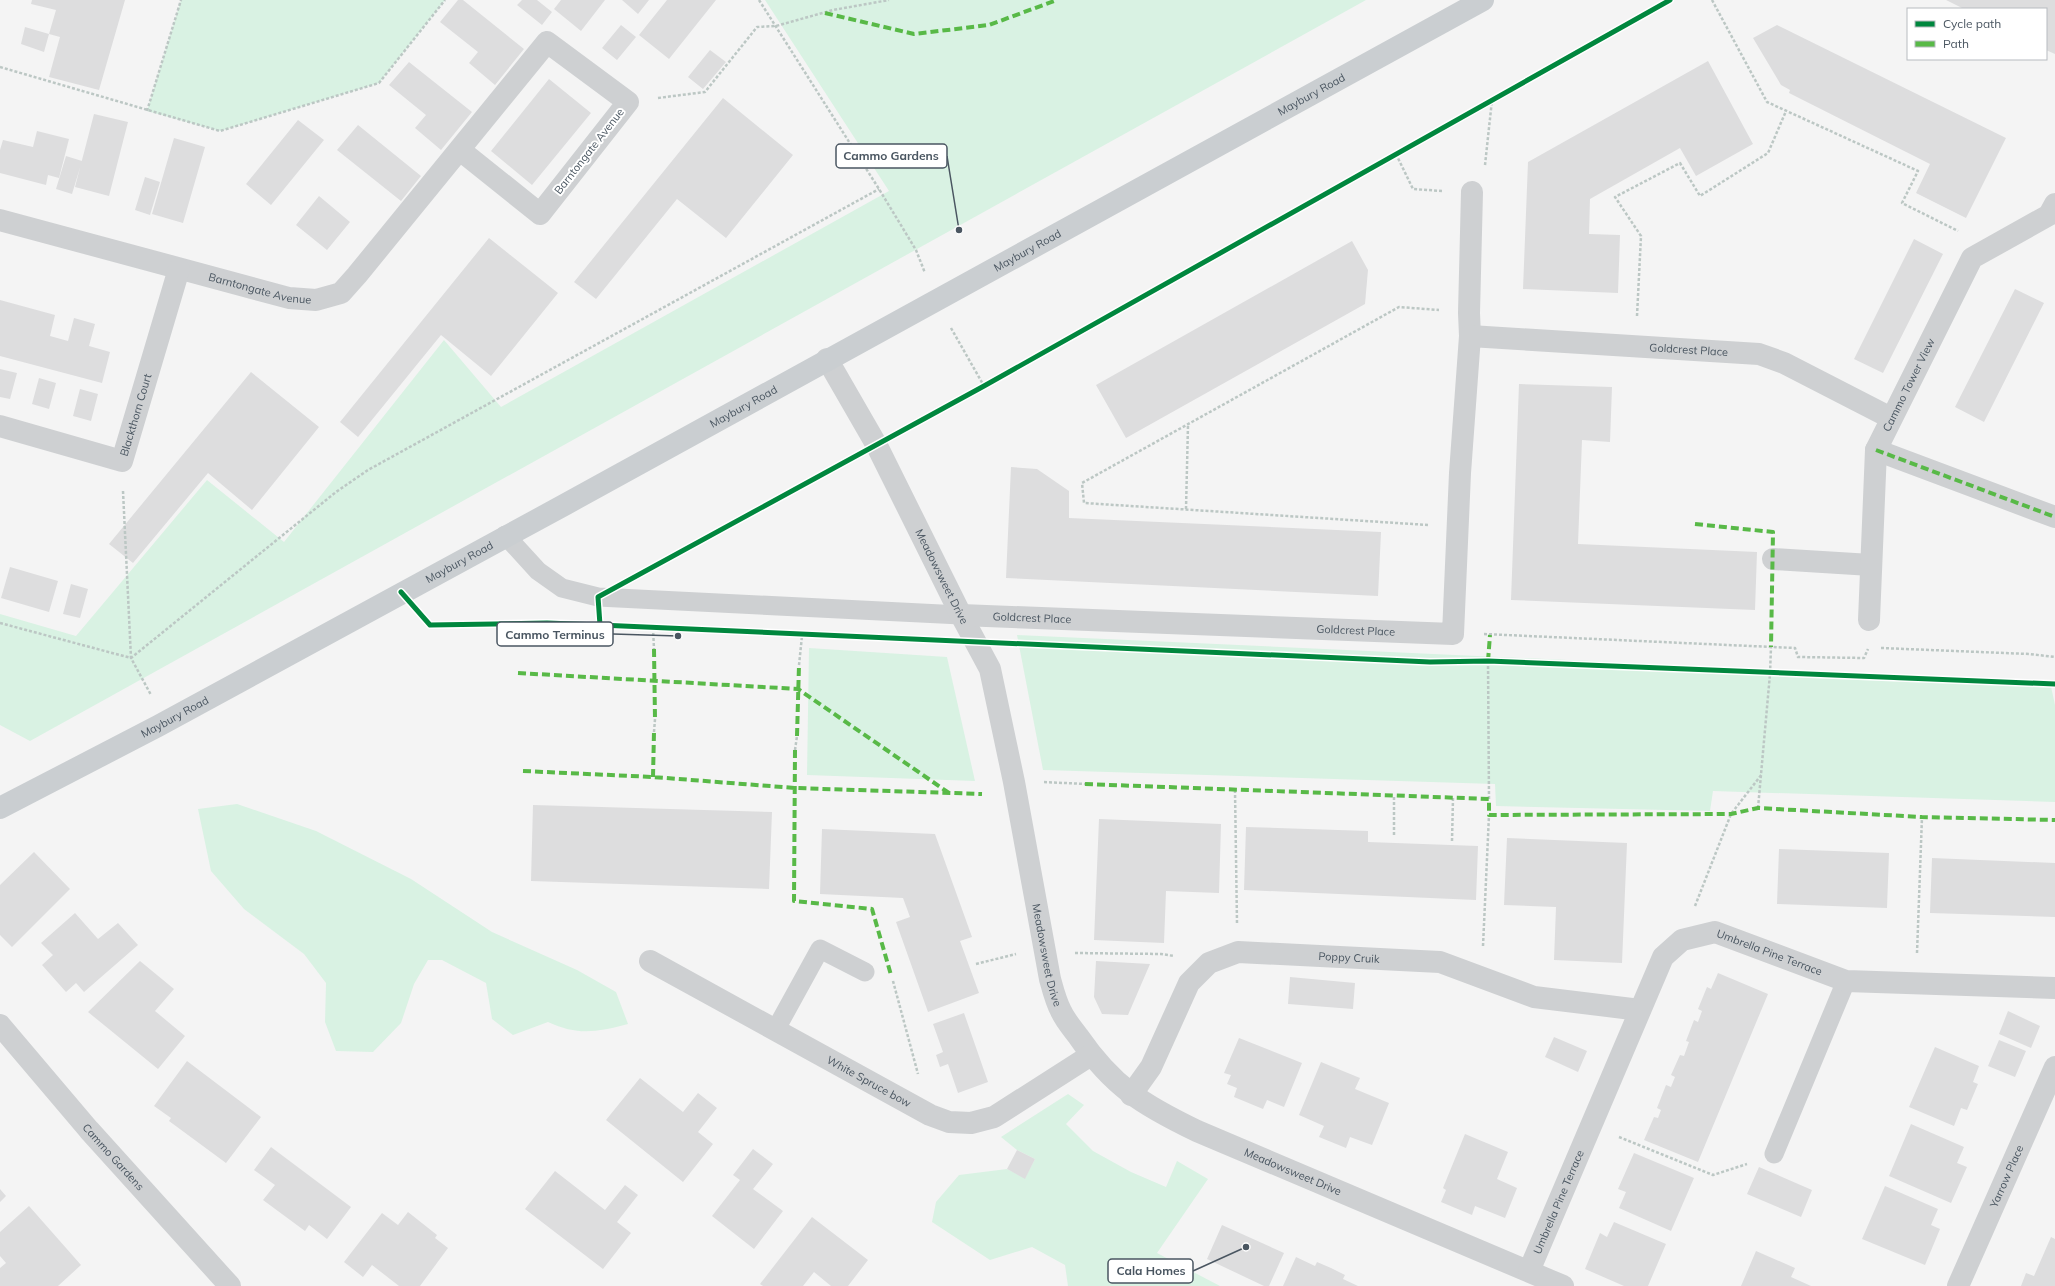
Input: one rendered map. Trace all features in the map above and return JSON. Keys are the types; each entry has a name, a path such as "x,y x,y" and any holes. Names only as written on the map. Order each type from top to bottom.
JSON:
{"main road":[{"name":"Maybury Road","path":"0,808 158,726 1484,0"}],"street":[{"name":"Barntongate Avenue","path":"0,220 289,298 316,300 341,293 460,150 547,42 628,102 540,214 460,150"},
{"path":"1453,634 1460,474 1470,336 1469,313 1472,192"},
{"name":"Cammo Tower View","path":"1869,620 1876,450 1972,258 1991,246 2049,215 2055,204"},
{"name":"Blackthorn Court","path":"0,426 122,461 179,269"},
{"name":"Goldcrest Place","path":"1470,336 1759,354 1784,363 1891,418"},
{"name":"Meadowsweet Drive","path":"827,359 876,444 961,615 990,669 1014,782 1050,979 1060,1011 1091,1055 1130,1095 1162,1114 1197,1131 1563,1286"},
{"path":"1876,450 2055,517"},
{"path":"1773,559 1871,565"},
{"name":"Goldcrest Place","path":"961,615 1453,634"},
{"name":"Umbrella Pine Terrace","path":"1529,1271 1663,957 1682,940 1715,932 1846,981 2055,988"},
{"name":"Poppy Cruik","path":"1130,1095 1151,1067 1189,983 1209,962 1238,952 1440,962 1534,997 1640,1010"},
{"name":"White Spruce bow","path":"650,961 930,1115 949,1122 971,1123 994,1117 1091,1055"},
{"name":"Cammo Gardens","path":"0,1025 89,1130 230,1286"},
{"name":"Yarrow Place","path":"1958,1286 2055,1067"}],"lane":[{"path":"505,535 538,572 562,588 598,597 961,615"},
{"path":"776,1029 820,948 865,972"},
{"path":"1774,1154 1846,981"}],"path":[{"path":"147,111 181,0"},
{"path":"0,67 220,131 379,83 445,0"},
{"path":"759,0 916,250 936,301 984,386"},
{"path":"628,102 704,92 758,27 776,26 833,10 889,0"},
{"path":"1712,0 1767,102 1918,171 1902,203 1991,246"},
{"path":"1485,104 1499,96"},
{"path":"1636,347 1641,236 1615,197 1680,163 1700,196 1768,153 1786,110"},
{"path":"1389,158 1402,150"},
{"path":"131,658 336,492 368,470 879,189"},
{"path":"1458,527 1084,503 1082,483 1399,306 1469,313"},
{"path":"977,390 991,382"},
{"path":"1186,509 1188,425"},
{"path":"122,461 131,658 139,676"},
{"path":"0,623 131,658"},
{"path":"653,627 654,649"},
{"path":"799,666 802,633"},
{"path":"1453,634 1795,648 1798,657 1864,658 1868,647 2029,654 2055,657"},
{"path":"1758,808 1762,774 1770,647"},
{"path":"1488,661 1489,799"},
{"path":"654,732 655,719"},
{"path":"796,750 797,736"},
{"path":"1682,940 1731,814 1762,774"},
{"path":"1042,782 1086,784"},
{"path":"1235,790 1238,952"},
{"path":"1394,796 1394,835"},
{"path":"1452,798 1452,841"},
{"path":"1481,978 1489,815"},
{"path":"1916,984 1922,817"},
{"path":"1074,953 1161,954 1209,962"},
{"path":"976,964 1010,954"},
{"path":"865,972 891,975 930,1115"},
{"path":"1591,1125 1713,1175 1774,1154"}],"green space":[{"path":"181,0 445,0 379,83 220,131 147,111"},
{"path":"765,0 1366,0 30,741 0,725 0,614 76,636 207,480 284,542 444,340 501,407 889,191"},
{"path":"1017,635 2050,682 2055,705 2055,802 1713,791 1710,811 1496,806 1495,784 1043,770"},
{"path":"809,648 947,657 975,781 807,775"},
{"path":"237,804 316,831 411,879 492,932 577,970 616,992 628,1024 597,1031 578,1031 548,1022 513,1035 492,1019 486,983 442,960 428,960 414,984 401,1023 373,1052 336,1051 325,1022 326,983 304,954 244,909 211,871 198,809"},
{"path":"1068,1094 1084,1105 1066,1124 1093,1151 1131,1172 1166,1187 1177,1161 1208,1179 1157,1253 1220,1286 1068,1286 1065,1265 1032,1247 990,1260 932,1222 936,1202 959,1175 1007,1169 1025,1178 1035,1159 1017,1150 1001,1137"}],"building":[{"path":"32,0 125,0 99,90 49,77 60,37 49,34 56,10 31,4"},
{"path":"458,0 463,0 524,49 495,85 469,63 478,52 440,22"},
{"path":"522,0 537,0 552,12 542,25 517,5"},
{"path":"561,0 605,0 581,31 554,9"},
{"path":"622,0 649,0 638,14"},
{"path":"667,0 716,0 669,59 639,35"},
{"path":"1946,0 2055,0 2055,54 2047,50 2047,8 1962,8"},
{"path":"621,25 636,37 617,60 602,48"},
{"path":"1777,25 2006,138 1966,218 1916,193 1930,164 1789,93 1790,90 1781,85 1753,38"},
{"path":"25,27 49,34 44,52 21,44"},
{"path":"710,50 726,62 703,89 688,77"},
{"path":"1708,61 1753,144 1696,176 1680,148 1590,199 1589,234 1620,235 1618,293 1523,289 1528,162"},
{"path":"409,62 472,112 441,150 415,128 426,115 389,85"},
{"path":"549,79 591,113 532,185 491,151"},
{"path":"723,98 793,155 726,238 677,199 596,299 574,282"},
{"path":"94,114 128,122 109,196 75,187"},
{"path":"298,120 324,140 271,205 246,184"},
{"path":"358,125 421,176 401,201 337,150"},
{"path":"37,131 69,139 59,178 48,175 46,185 0,173 0,150 3,140 33,147"},
{"path":"174,138 205,147 183,223 152,214"},
{"path":"66,156 82,161 72,194 56,189"},
{"path":"145,177 160,182 150,215 135,210"},
{"path":"319,196 350,222 327,250 296,225"},
{"path":"489,238 558,293 491,376 441,335 358,437 340,422"},
{"path":"1914,239 1943,254 1883,373 1854,359"},
{"path":"1352,241 1368,270 1365,304 1126,438 1096,385"},
{"path":"2015,289 2044,303 1984,422 1955,407"},
{"path":"0,300 55,315 50,336 68,341 74,318 95,324 89,346 110,352 102,383 0,356"},
{"path":"0,369 17,373 10,399 0,397"},
{"path":"251,372 319,427 252,510 208,473 133,563 109,544"},
{"path":"39,378 56,383 49,409 32,404"},
{"path":"1519,384 1612,387 1610,442 1582,440 1578,544 1757,552 1755,610 1511,600"},
{"path":"80,389 98,394 91,421 73,416"},
{"path":"1011,467 1037,469 1069,491 1069,518 1381,532 1378,596 1006,578"},
{"path":"10,567 58,581 49,612 1,598"},
{"path":"71,584 88,589 80,618 63,614"},
{"path":"533,805 772,812 769,889 531,881"},
{"path":"1099,819 1221,824 1219,893 1166,891 1164,943 1094,940"},
{"path":"1246,827 1368,831 1368,842 1478,846 1476,900 1244,890"},
{"path":"822,829 935,834 972,937 960,941 979,993 928,1012 896,922 910,917 903,898 820,894"},
{"path":"1507,838 1627,843 1622,963 1554,960 1556,907 1504,905"},
{"path":"1779,849 1889,853 1887,908 1777,904"},
{"path":"34,852 70,889 12,947 0,935 0,885"},
{"path":"1932,858 2055,863 2055,917 1930,913"},
{"path":"75,913 98,939 118,923 138,945 84,992 76,983 66,992 42,965 53,955 41,943"},
{"path":"140,961 174,989 155,1011 185,1036 158,1069 88,1012"},
{"path":"1096,961 1150,964 1128,1015 1102,1014 1094,997"},
{"path":"1718,973 1768,994 1698,1162 1644,1140 1654,1117 1658,1118 1661,1110 1657,1108 1666,1085 1671,1087 1675,1077 1671,1075 1680,1055 1684,1056 1689,1042 1686,1041 1694,1020 1698,1022 1702,1011 1698,1009 1707,987 1711,989"},
{"path":"1290,977 1355,983 1353,1009 1288,1004"},
{"path":"2008,1011 2040,1026 2031,1048 1999,1034"},
{"path":"964,1013 988,1082 958,1093 948,1064 940,1067 936,1055 943,1052 933,1024"},
{"path":"1554,1037 1587,1051 1578,1072 1545,1057"},
{"path":"1239,1038 1302,1063 1284,1107 1267,1100 1263,1109 1234,1097 1237,1088 1227,1084 1231,1075 1224,1073"},
{"path":"1999,1040 2026,1051 2015,1077 1988,1066"},
{"path":"1935,1047 1979,1066 1973,1082 1978,1084 1967,1110 1961,1108 1954,1126 1909,1107"},
{"path":"187,1061 261,1117 226,1163 169,1121 171,1118 154,1106"},
{"path":"1321,1062 1360,1078 1355,1089 1389,1103 1372,1145 1350,1137 1346,1148 1319,1137 1324,1126 1299,1115"},
{"path":"640,1078 683,1112 698,1093 717,1108 698,1132 713,1144 683,1182 606,1120"},
{"path":"1911,1124 1964,1147 1957,1163 1967,1167 1951,1203 1889,1176"},
{"path":"1465,1134 1508,1152 1497,1179 1517,1188 1505,1218 1475,1206 1472,1215 1441,1202 1446,1190 1443,1188"},
{"path":"271,1147 351,1207 327,1239 309,1225 305,1231 263,1200 275,1185 254,1170"},
{"path":"753,1149 773,1164 753,1189 783,1211 754,1249 712,1216 740,1180 733,1175"},
{"path":"1017,1150 1035,1159 1025,1179 1007,1169"},
{"path":"1634,1153 1694,1178 1671,1231 1619,1208 1626,1192 1618,1189"},
{"path":"1759,1167 1812,1190 1801,1217 1747,1194"},
{"path":"555,1171 605,1210 625,1185 638,1195 617,1222 631,1233 603,1269 525,1209"},
{"path":"1885,1186 1938,1209 1931,1225 1940,1229 1925,1265 1862,1239"},
{"path":"0,1189 6,1196 0,1202"},
{"path":"29,1206 81,1265 58,1286 0,1286 0,1268 6,1263 0,1256 0,1232"},
{"path":"408,1212 437,1235 435,1238 448,1248 420,1286 399,1286 372,1265 363,1277 344,1262 382,1213 398,1225"},
{"path":"812,1217 868,1260 848,1286 831,1286 814,1272 803,1286 763,1286 760,1284"},
{"path":"1614,1222 1666,1244 1648,1286 1624,1286 1585,1269 1600,1233 1607,1237"},
{"path":"1222,1225 1284,1253 1269,1286 1264,1286 1207,1259"},
{"path":"2051,1237 2055,1239 2055,1286 2021,1286 2026,1273 2034,1276"},
{"path":"1756,1251 1795,1268 1791,1277 1811,1286 1741,1286"},
{"path":"1296,1257 1315,1266 1317,1262 1331,1268 1345,1275 1343,1279 1358,1286 1283,1286"}],"marked path":[{"path":"825,13 914,34 989,25 1057,0"},
{"path":"1876,450 2055,517"},
{"path":"1695,524 1773,532 1771,647"},
{"path":"1488,661 1490,635"},
{"path":"654,649 655,719"},
{"path":"797,736 799,665"},
{"path":"518,673 798,689 949,793"},
{"path":"653,777 654,732"},
{"path":"795,750 794,901 872,909 891,975"},
{"path":"523,771 653,777 795,788 982,794"},
{"path":"1085,784 1489,799 1489,815 1731,814 1758,808 1922,817 2055,820"}],"cycle path":[{"path":"600,625 598,597 984,386 1670,0"},
{"path":"401,592 430,625 547,623 1430,662 1488,661 2055,684"}],"place":[{"name":"Cammo Gardens","path":"959,230"},
{"name":"Cammo Terminus","path":"678,636"},
{"name":"Cala Homes","path":"1246,1247"}]}
